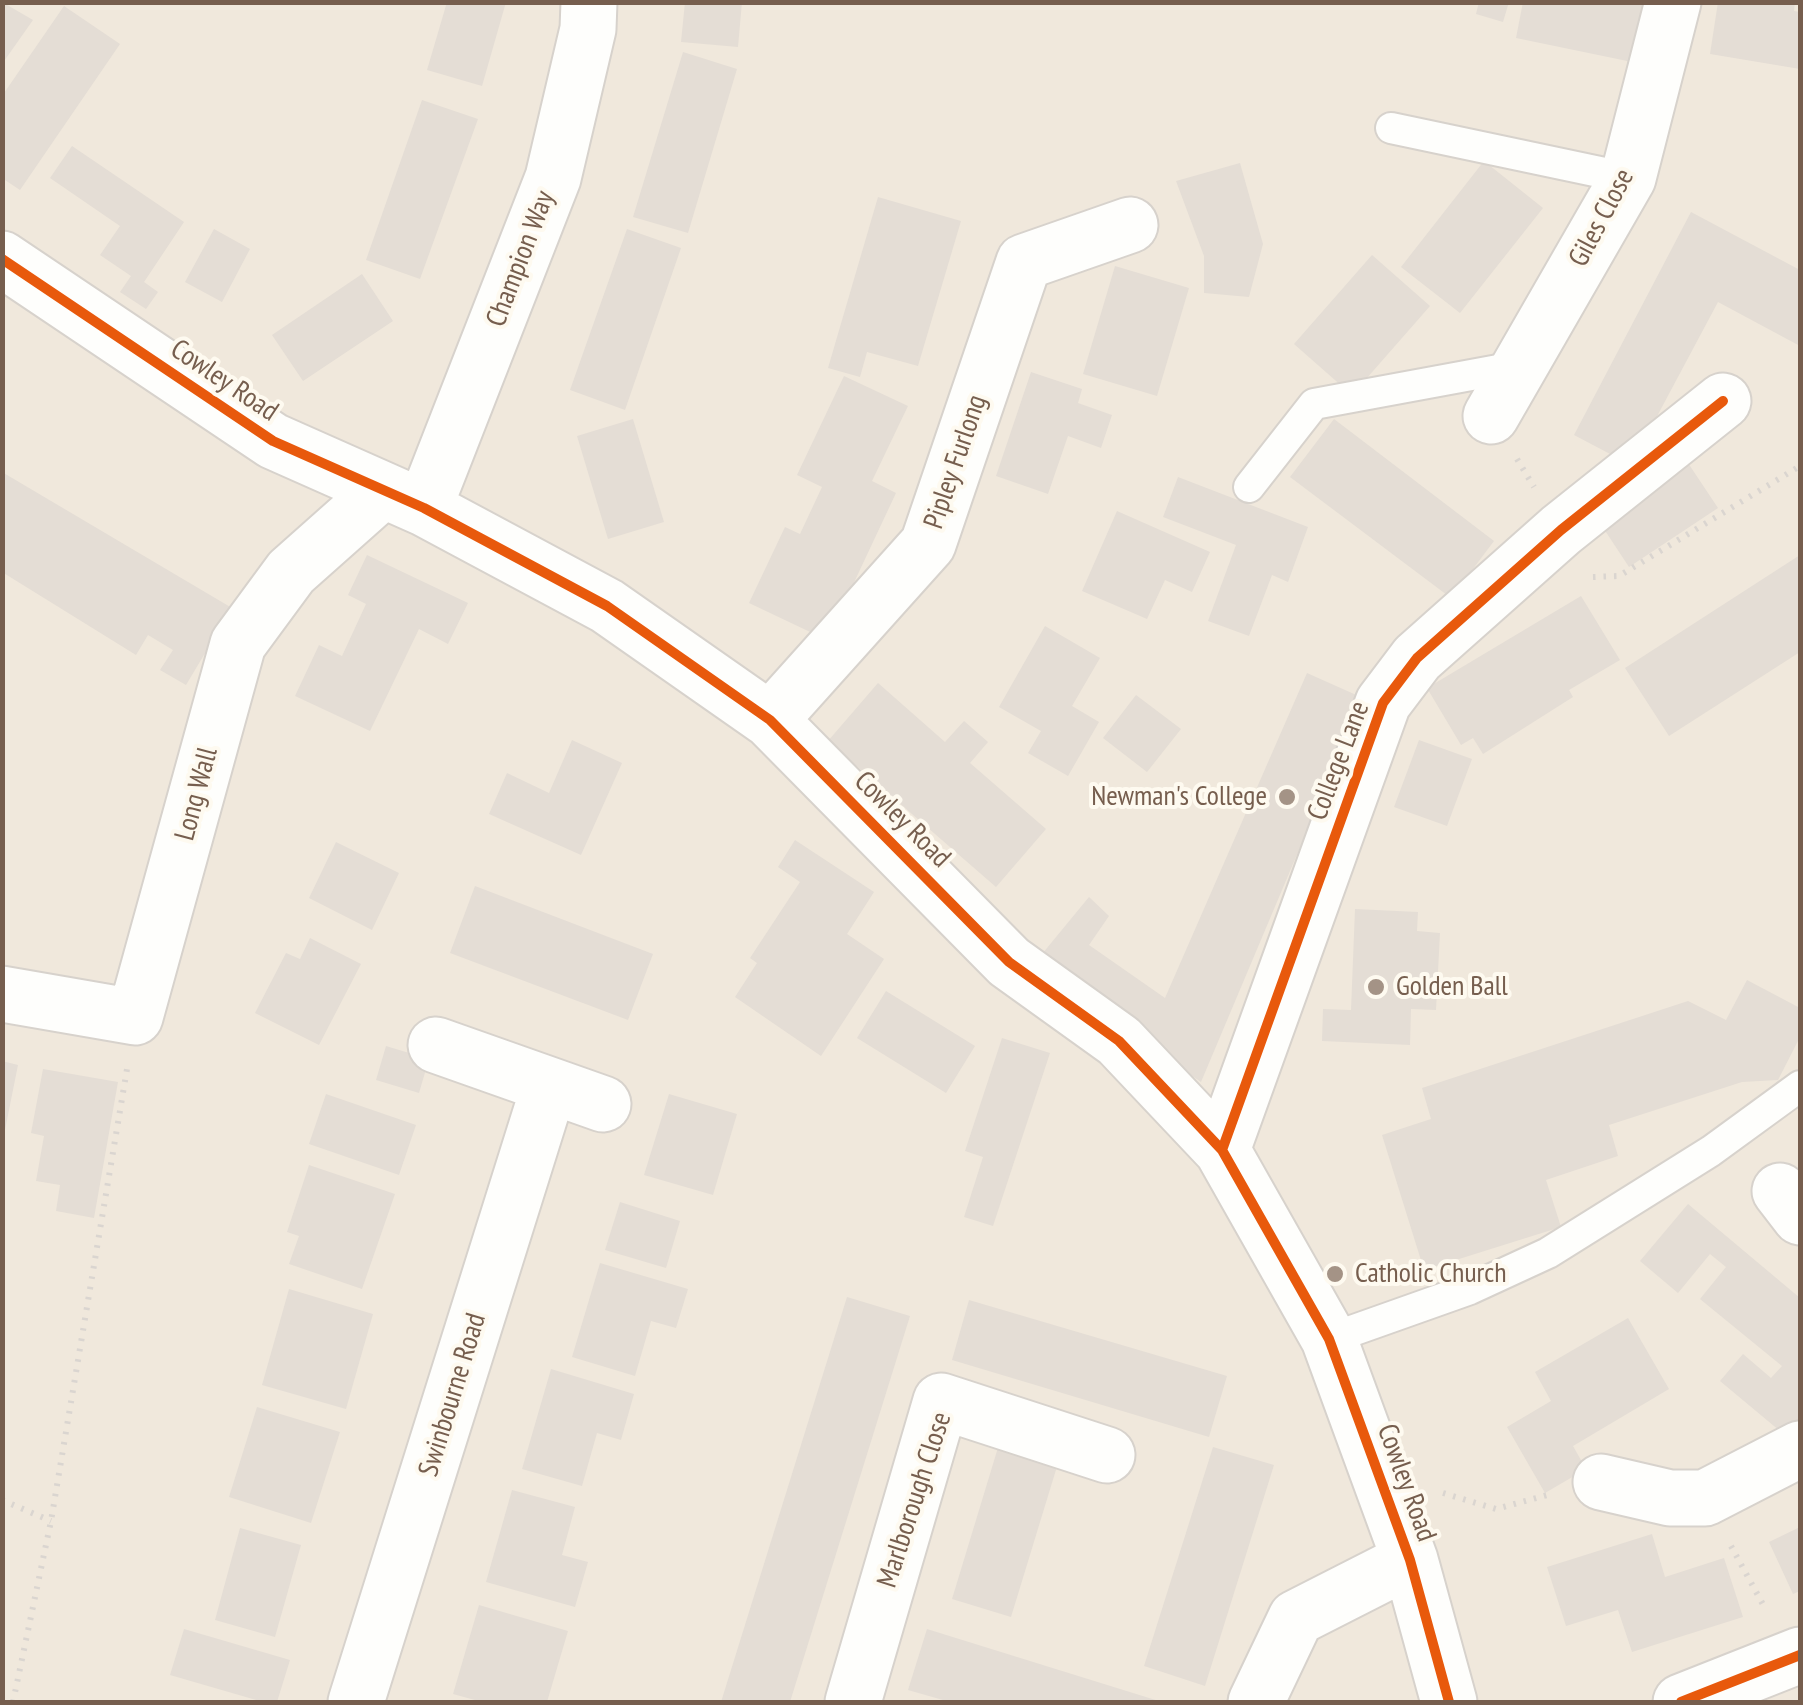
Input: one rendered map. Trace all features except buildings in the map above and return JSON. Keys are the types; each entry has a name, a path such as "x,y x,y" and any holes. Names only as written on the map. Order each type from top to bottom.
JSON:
{"street":[{"name":"Champion Way","path":"403,500 553,178 588,29 590,2"},
{"name":"Giles Close","path":"1490,416 1628,178 1673,2"},
{"name":"Pipley Furlong","path":"770,720 928,544 1024,262 1130,225"},
{"name":"Cowley Road","path":"2,259 273,441 403,500 607,606 770,720 1009,962 1119,1041 1222,1150 1329,1339 1410,1560 1449,1702"},
{"name":"College Lane","path":"1222,1150 1382,703 1416,658 1571,554 1723,401"},
{"name":"Long Wall","path":"135,1017 238,644 291,572 403,500"},
{"path":"2,994 135,1017"},
{"path":"436,1045 603,1104"},
{"name":"Swinbourne Road","path":"356,1702 550,1087"},
{"name":"Marlborough Close","path":"853,1702 941,1401 1107,1455"},
{"path":"1600,1482 1670,1498 1705,1498 1800,1449"},
{"path":"1256,1702 1296,1618 1410,1560"},
{"path":"1681,1702 1796,1657"}],"lane":[{"path":"1391,128 1628,178"},
{"path":"1249,487 1314,404 1520,366"},
{"path":"1329,1339 1470,1288 1548,1253 1711,1150 1800,1086"}],"path":[{"path":"1490,416 1571,554 1619,576 1800,466"},
{"path":"13,1702 51,1520 135,1017"},
{"path":"1385,1486 1427,1488 1496,1509 1600,1482"},
{"path":"1705,1498 1796,1657"},
{"path":"2,1500 51,1520"}],"shaded area":[{"path":"3,3 1800,3 1800,1702 3,1702"}],"cycle path":[{"path":"2,259 273,441 424,508 607,606 770,720 1009,962 1119,1041 1222,1150 1329,1339 1410,1560 1449,1702"},
{"path":"1222,1150 1383,703 1417,658 1561,530 1723,401"},
{"path":"1681,1702 1800,1655"}],"place":[{"name":"Newman's College","path":"1287,797"},
{"name":"Golden Ball","path":"1376,987"},
{"name":"Catholic Church","path":"1335,1274"}]}
